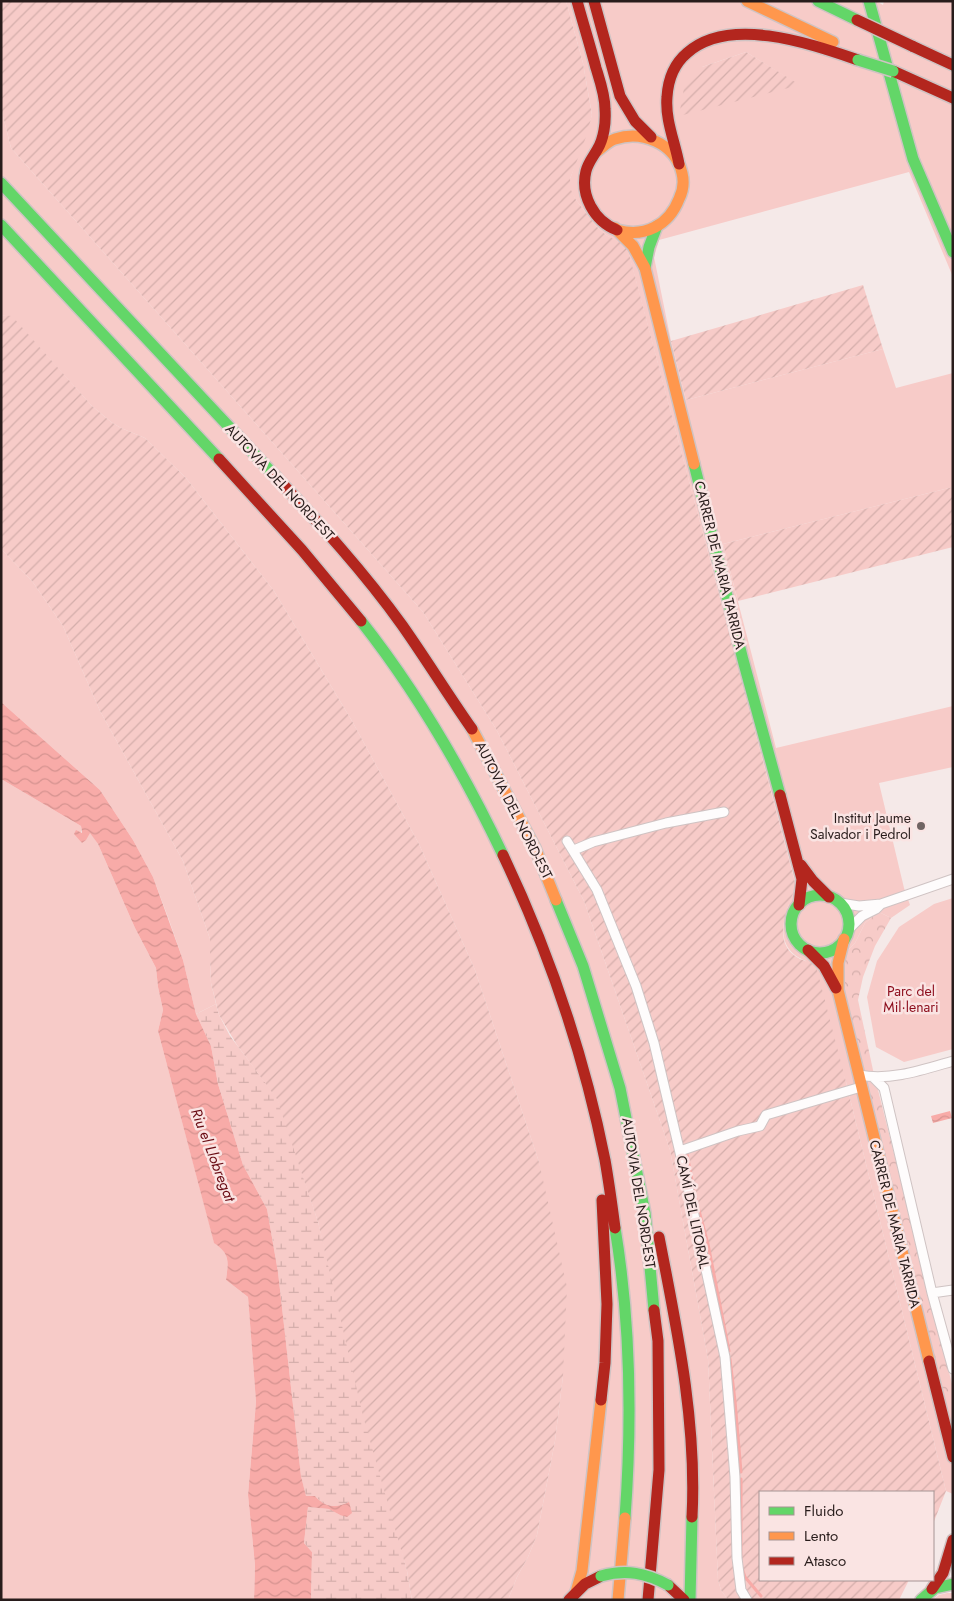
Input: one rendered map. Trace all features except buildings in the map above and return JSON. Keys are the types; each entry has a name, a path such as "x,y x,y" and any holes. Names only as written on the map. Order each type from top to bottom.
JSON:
{"main road":[{"path":"577,1 604,101 605,123 600,144 590,160 585,174 586,195 598,217 606,224 623,231 645,231 657,226 671,215 680,200 683,182 666,111 668,86 676,65 696,45 723,37 755,34 810,44 860,58"},
{"path":"594,1 620,96 635,121 651,138"},
{"path":"747,1 860,58 953,98"},
{"path":"818,1 953,65"},
{"path":"869,1 913,159 953,252"},
{"path":"596,152 607,142 621,136 636,134 661,143 670,150 679,164"},
{"name":"AUTOVIA DEL NORD-EST","path":"1,182 317,521 381,596 446,688 473,730 521,820 559,903 579,952 602,1019 628,1121 648,1231 659,1353 660,1462 648,1600"},
{"name":"AUTOVIA DEL NORD-EST","path":"1,225 301,549 354,612 436,730 476,798 506,858 531,914 572,1027 598,1125 619,1241 628,1350 630,1408 624,1532 618,1600"},
{"path":"645,268 649,246 657,226"},
{"path":"614,228 637,249 645,268"},
{"name":"CARRER DE MARIA TARRIDA","path":"645,268 743,660 798,860 802,880 798,905"},
{"name":"CARRER DE MARIA TARRIDA","path":"798,860 813,881 829,897"},
{"path":"822,895 840,903 847,914 846,934 837,947 827,951 816,952 806,949 797,940 792,928 792,916 798,905 806,898 822,895"},
{"name":"CARRER DE MARIA TARRIDA","path":"846,934 838,963 838,990 953,1457"},
{"name":"CARRER DE MARIA TARRIDA","path":"806,949 824,966 838,990"},
{"path":"628,1121 645,1176 658,1232 678,1343 693,1479 690,1600"},
{"path":"572,1596 583,1565 607,1333 598,1125"},
{"path":"921,1600 944,1573 951,1559 953,1540"},
{"path":"572,1596 585,1584 601,1576 624,1571 652,1576 668,1585 684,1600"},
{"path":"932,1589 943,1584 953,1584"}],"street":[{"path":"574,850 593,842 666,823 724,812"},
{"name":"CAMÍ DEL LITORAL","path":"568,841 597,890 636,986 654,1043 680,1151 725,1357 735,1477 737,1558 741,1590 747,1600"},
{"path":"846,934 859,918 881,904 953,879"},
{"path":"840,903 859,906 881,904"},
{"path":"859,1076 891,1077 953,1061"},
{"name":"CARRER DE MARIA TARRIDA","path":"874,1077 884,1088 932,1293 953,1369"},
{"path":"884,1088 891,1077"},
{"path":"680,1151 738,1131 760,1126 766,1115 861,1087"},
{"path":"932,1293 953,1290"}],"green space":[{"path":"1,1 566,1 583,63 592,115 570,179 571,190 576,200 597,227 606,235 627,246 796,886 784,922 784,941 788,949 795,956 816,966 946,1491 934,1521 934,1491 759,1491 759,1581 908,1581 899,1600 728,1600 721,1590 718,1580 708,1359 670,1150 584,901 496,729 423,612 11,148 1,108"},
{"path":"566,1 876,1 883,5 884,1 953,1 953,277 909,172 659,240 654,257 671,341 686,400 883,349 896,388 953,373 953,487 723,544 776,748 953,706 953,767 879,783 904,888 910,905 891,918 879,912 865,923 855,943 843,955 849,1010 953,1435 953,1494 946,1491 846,1082 806,961 795,955 788,947 784,938 785,917 796,885 627,247 606,235 597,227 570,190 570,179 592,115 583,63","holes":["746,52 799,85 702,67"]},
{"path":"746,52 800,85 679,116 684,88 702,67"},
{"path":"1,108 11,148 423,612 496,729 584,901 670,1150 708,1359 718,1580 721,1590 728,1600 508,1600 537,1535 555,1441 563,1376 539,1162 475,970 419,844 352,721 274,591 186,478 145,438 111,422 92,406 12,317 1,315"},
{"path":"863,285 883,349 686,400 671,341"},
{"path":"1,315 12,316 92,406 111,422 145,438 186,478 274,591 352,721 419,844 475,970 539,1162 567,1287 563,1376 555,1441 537,1535 508,1600 412,1600 407,1571 363,1416 318,1222 277,1099 237,1045 219,1015 211,983 210,939 183,861 100,711 63,626 32,581 1,549"},
{"path":"953,487 953,547 738,601 723,544"},
{"path":"1,549 32,581 63,626 100,711 183,861 210,939 211,983 216,1004 196,1014 183,960 169,920 153,877 133,840 100,790 1,702"},
{"path":"1,779 81,826 81,843 90,832 98,844 135,928 156,968 163,1010 158,1031 214,1242 226,1255 228,1264 226,1280 248,1297 256,1402 248,1495 255,1565 254,1600 1,1600"},
{"name":"Parc del Mil·lenari","path":"953,898 953,1049 904,1062 876,1047 867,997 877,961 899,927 934,904"},
{"path":"879,912 891,918 875,946 863,977 858,1000 873,1070 953,1388 953,1435 841,975 843,955 855,943 865,923"},
{"path":"216,1004 219,1015 230,1036 277,1098 285,1120 318,1222 407,1571 412,1600 311,1600 312,1552 304,1543 308,1507 330,1509 340,1515 349,1502 331,1506 323,1503 315,1496 306,1497 301,1476 278,1272 267,1209 243,1165 218,1084 211,1046 196,1014"},
{"path":"953,1593 953,1600 932,1600 939,1595"}],"water":[{"name":"Riu el Llobregat","path":"1,702 100,790 133,840 153,877 183,960 196,1014 211,1046 218,1084 243,1165 267,1209 278,1272 301,1476 306,1496 315,1496 323,1503 331,1506 349,1502 352,1513 347,1517 329,1509 308,1507 304,1543 312,1552 311,1600 254,1600 255,1565 248,1495 256,1402 248,1297 226,1280 228,1264 226,1255 214,1243 158,1031 163,1010 156,968 135,928 98,844 90,833 82,843 74,834 76,830 82,833 81,826 1,779"},
{"path":"950,1111 952,1118 933,1123 931,1116"}],"waterway":[{"path":"687,1154 695,1196 708,1244 729,1351"},
{"path":"730,1359 741,1472"},
{"path":"741,1479 741,1555"},
{"path":"742,1568 745,1577 761,1596"}],"traffic: fast":[{"path":"818,1 857,20"},
{"path":"869,1 913,159 953,252"},
{"path":"858,60 893,71"},
{"path":"1,183 276,477"},
{"path":"1,225 219,459"},
{"path":"645,268 649,247 657,226"},
{"path":"694,464 743,660 780,795"},
{"path":"361,621 382,648 438,734 456,764 503,855"},
{"path":"820,895 836,900 844,908 849,924 844,940 836,948 820,953 804,948 796,940 791,924 796,908 804,900 820,895"},
{"path":"556,900 583,966 620,1088 645,1213 654,1310"},
{"path":"615,1228 624,1300 629,1373 629,1445 625,1518"},
{"path":"690,1600 692,1517"},
{"path":"601,1576 636,1573 668,1585"},
{"path":"921,1600 935,1588 953,1584"}],"traffic: slow":[{"path":"747,1 833,42"},
{"path":"596,152 615,139 636,136 646,138 656,141 665,147 678,163 682,173 683,186 680,196 669,216 655,227 646,231 627,232 617,230"},
{"path":"615,228 633,246 645,268 694,464"},
{"path":"472,729 535,848 556,900"},
{"path":"844,939 838,963 838,990 929,1361"},
{"path":"576,1592 582,1571 601,1400"},
{"path":"618,1600 625,1518"}],"traffic: jam":[{"path":"577,1 602,88 605,114 601,141 586,171 585,189 587,198 596,214 609,226 617,230"},
{"path":"594,1 620,96 635,121 651,137"},
{"path":"857,20 912,46"},
{"path":"679,164 667,114 669,84 672,73 682,57 705,42 725,36 748,34 771,36 818,47 858,60"},
{"path":"912,46 953,65"},
{"path":"893,71 953,98"},
{"path":"219,459 302,550 361,621"},
{"path":"276,477 309,512 387,605 472,729"},
{"path":"780,795 802,879 799,905"},
{"path":"503,855 550,966 576,1043 605,1160 615,1228"},
{"path":"801,865 813,881 829,897"},
{"path":"808,950 824,966 836,988"},
{"path":"601,1400 605,1363 607,1304 602,1200"},
{"path":"659,1237 679,1341 689,1411 693,1482 692,1517"},
{"path":"648,1600 659,1470 658,1341 654,1310"},
{"path":"929,1361 953,1457"},
{"path":"932,1589 943,1573 953,1540"},
{"path":"569,1600 585,1584 601,1576"},
{"path":"668,1585 684,1600"}],"place":[{"name":"Institut Jaume Salvador i Pedrol","path":"921,826"}]}
